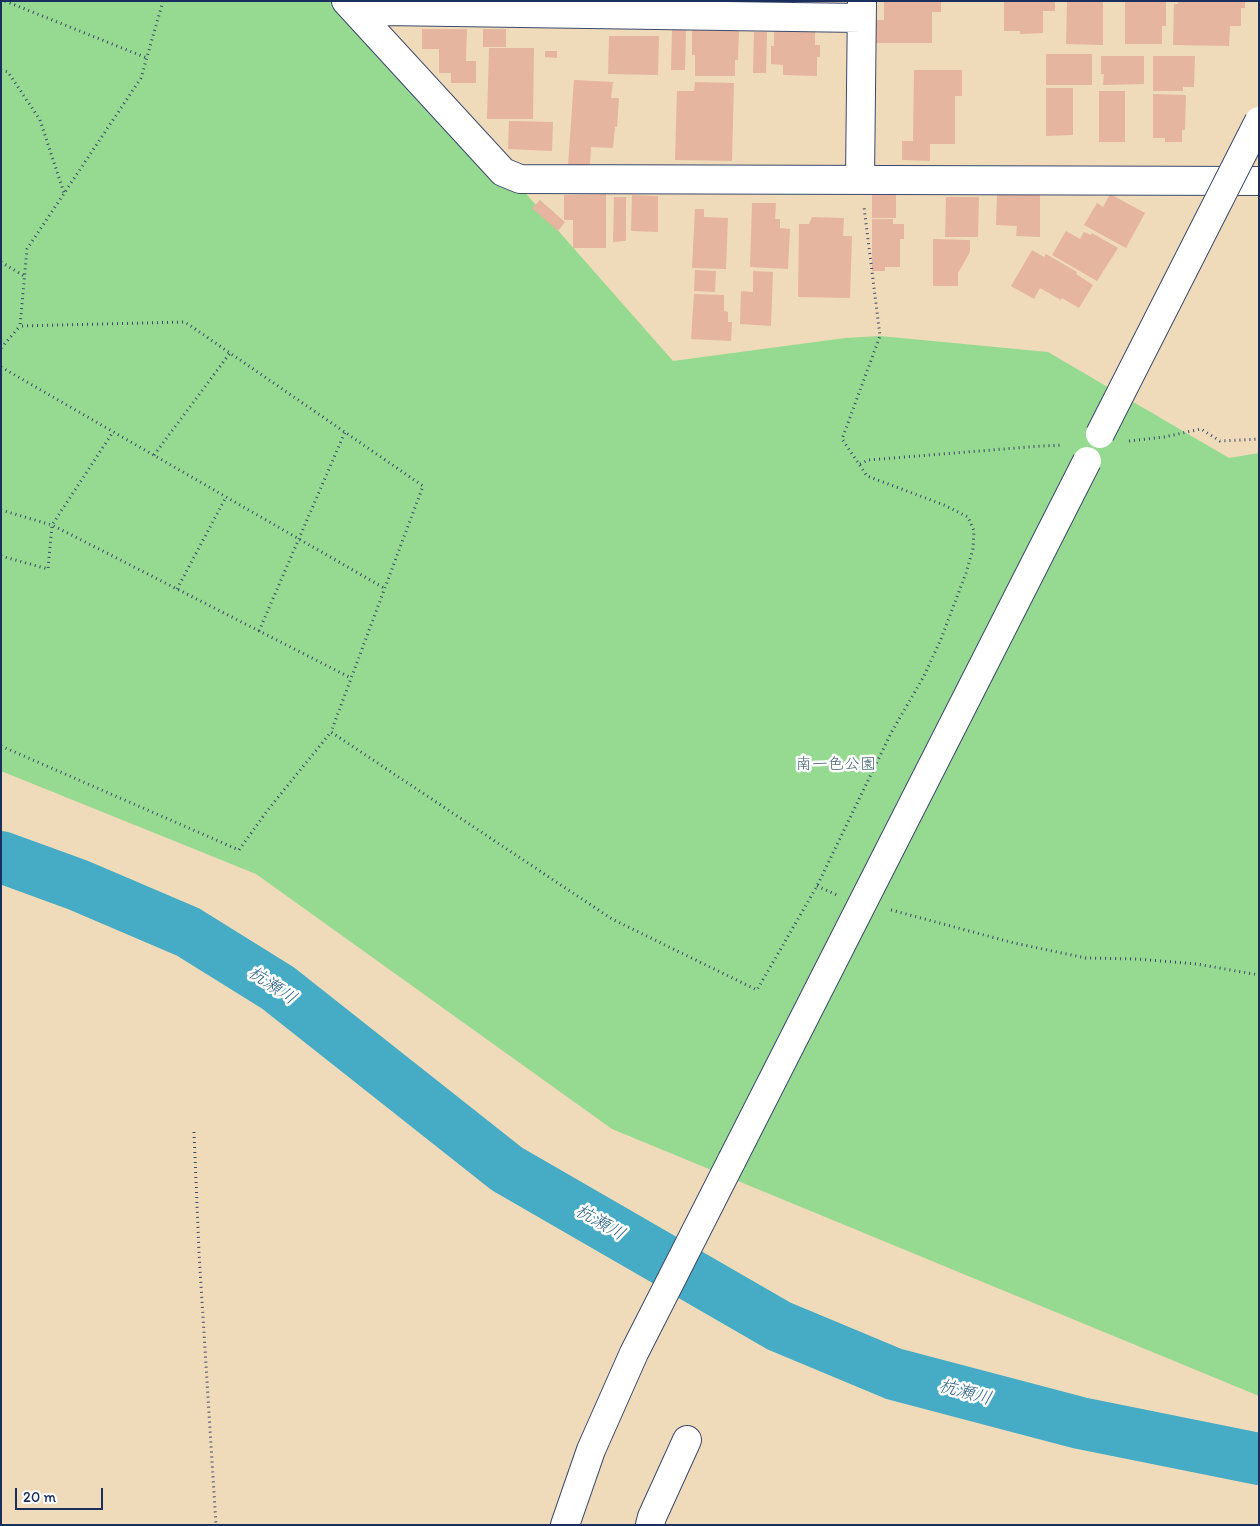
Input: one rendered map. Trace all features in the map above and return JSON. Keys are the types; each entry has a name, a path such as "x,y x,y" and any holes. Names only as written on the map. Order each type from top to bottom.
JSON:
{"street":[{"path":"353,9 384,11 861,10 860,180"},
{"path":"353,9 503,172 520,179 1259,181"},
{"path":"565,1525 591,1450 634,1353 1259,121"},
{"path":"650,1525 687,1440"}],"path":[{"path":"5,1 146,58"},
{"path":"1,348 20,326 26,249 141,78 163,1"},
{"path":"1,70 8,72 40,120 64,193"},
{"path":"331,732 612,919 757,990 817,886 891,733 924,676 941,639 973,549 974,531 968,517 944,505 867,476 842,439 880,336 860,180"},
{"path":"1,262 24,276"},
{"path":"1,746 239,850 331,732 423,486 186,322 20,326"},
{"path":"154,455 230,353"},
{"path":"1,367 384,588"},
{"path":"860,464 868,460 1012,448 1041,446 1093,447 1164,437 1201,429 1220,440 1259,439"},
{"path":"1,556 48,569 52,526 113,432"},
{"path":"259,631 345,432"},
{"path":"177,589 226,497"},
{"path":"1,510 52,526 351,678"},
{"path":"817,886 846,897"},
{"path":"884,908 1014,943 1086,958 1137,959 1197,964 1259,975"},
{"path":"194,1132 199,1253 216,1525"}],"green space":[{"name":"南一色公園","path":"1,1 363,1 540,210 673,361 845,338 880,336 1048,352 1229,458 1259,453 1259,1396 612,1129 256,874 1,771"}],"building":[{"path":"884,1 941,1 941,12 932,12 932,43 875,43 875,20 884,20"},
{"path":"1004,1 1055,1 1055,11 1043,11 1043,33 1020,34 1020,31 1004,31"},
{"path":"1067,1 1103,1 1103,45 1066,44"},
{"path":"1125,1 1166,1 1166,26 1162,26 1162,44 1125,44"},
{"path":"1178,1 1245,1 1245,8 1241,8 1241,26 1230,26 1229,46 1173,45 1174,4 1178,4"},
{"path":"422,29 467,29 466,61 476,61 476,83 451,83 451,73 439,73 439,49 422,49"},
{"path":"483,29 506,29 506,47 483,47"},
{"path":"672,29 686,30 685,70 671,70"},
{"path":"692,30 739,31 738,60 735,60 735,76 695,76 695,55 692,55"},
{"path":"774,30 815,31 815,45 820,45 820,57 817,57 817,76 783,75 783,65 771,64 771,46 774,46"},
{"path":"754,32 767,32 766,73 753,73"},
{"path":"609,36 659,36 658,75 608,74"},
{"path":"489,48 534,48 533,119 487,119"},
{"path":"545,51 557,51 557,58 545,57"},
{"path":"1046,54 1092,54 1092,85 1046,85"},
{"path":"1101,56 1144,56 1144,84 1103,85 1104,74 1101,74"},
{"path":"1153,56 1195,56 1194,87 1183,87 1183,91 1153,91"},
{"path":"914,70 962,70 962,96 955,96 955,144 930,144 930,161 902,160 902,141 913,141"},
{"path":"574,80 613,82 611,98 619,98 613,148 591,147 590,165 568,165"},
{"path":"695,82 734,83 732,161 675,160 677,91 694,91"},
{"path":"1046,88 1073,88 1073,135 1046,136"},
{"path":"1099,91 1125,91 1125,142 1099,142"},
{"path":"1153,94 1186,95 1185,130 1182,130 1182,142 1165,142 1165,138 1153,138"},
{"path":"509,121 553,122 552,151 508,149"},
{"path":"606,194 606,248 573,248 573,220 564,220 564,195"},
{"path":"872,194 896,194 896,218 872,218"},
{"path":"1110,194 1145,213 1126,248 1084,225 1097,203 1103,207"},
{"path":"632,195 658,196 658,232 631,231"},
{"path":"997,195 1040,195 1040,237 1016,236 1017,226 996,225"},
{"path":"614,197 626,197 626,241 613,242"},
{"path":"946,197 979,197 978,237 945,237"},
{"path":"540,200 565,222 558,231 532,208"},
{"path":"752,203 776,203 775,219 780,219 780,228 790,229 788,269 750,267"},
{"path":"695,209 704,209 704,217 728,218 726,269 692,268"},
{"path":"812,217 844,218 843,236 852,236 850,298 798,297 799,224 809,224"},
{"path":"872,219 893,219 893,224 904,224 904,239 900,239 900,267 885,267 885,271 872,271"},
{"path":"1066,231 1080,239 1084,232 1091,235 1092,233 1118,248 1097,281 1052,255"},
{"path":"933,239 970,240 970,252 958,273 958,286 933,286"},
{"path":"1032,250 1044,257 1046,254 1077,272 1076,274 1093,285 1079,308 1040,288 1034,299 1011,286"},
{"path":"695,270 716,271 715,292 694,291"},
{"path":"753,271 773,272 771,326 740,324 741,291 753,292"},
{"path":"694,294 724,295 724,311 728,312 728,322 732,322 731,341 691,339"}],"waterway":[{"name":"杭瀬川","path":"1,857 78,885 188,932 278,988 507,1169 779,1326 894,1374 1080,1423 1259,1459"}]}
